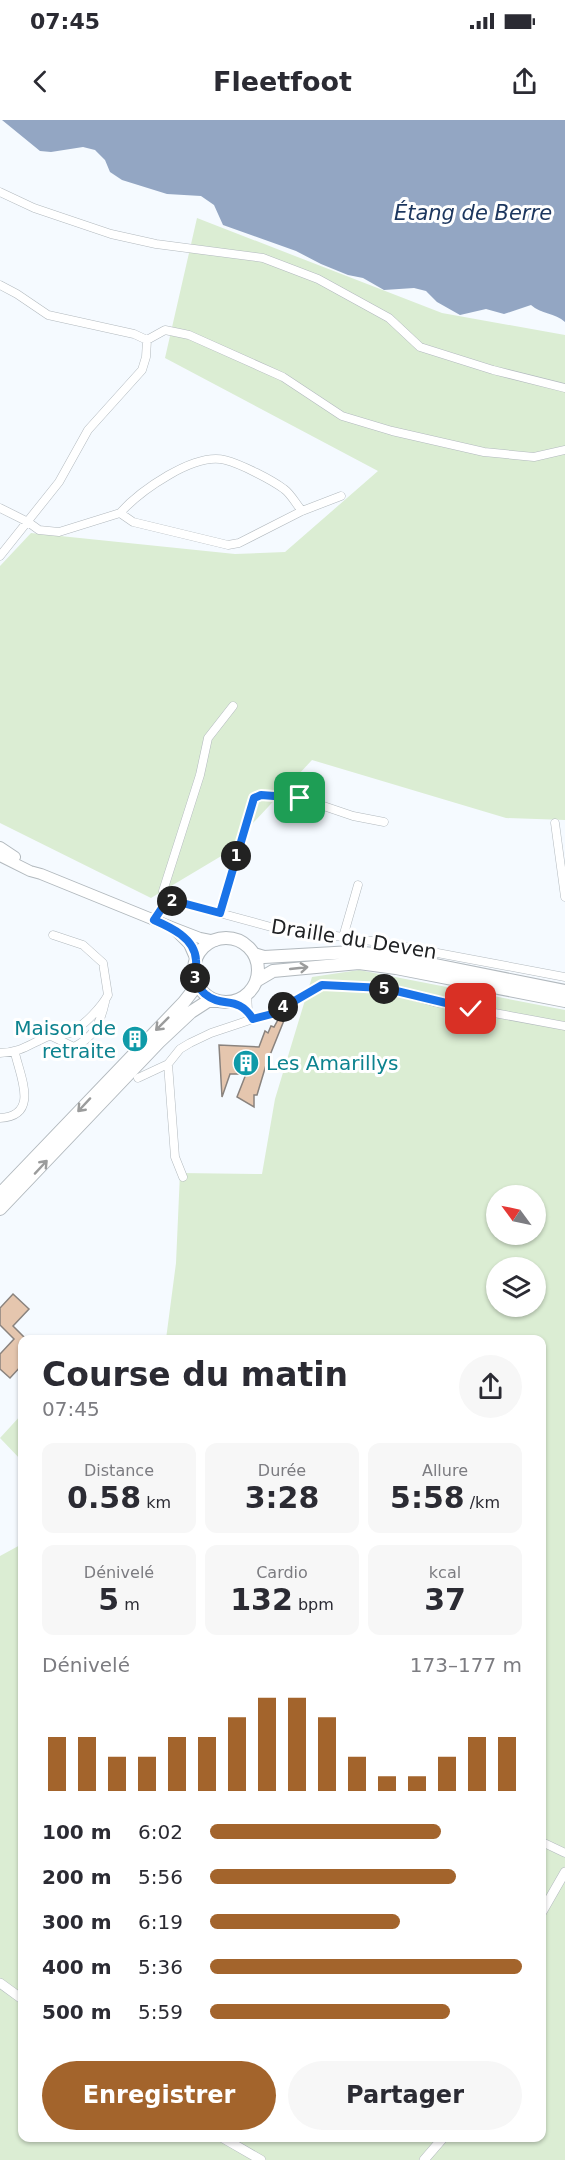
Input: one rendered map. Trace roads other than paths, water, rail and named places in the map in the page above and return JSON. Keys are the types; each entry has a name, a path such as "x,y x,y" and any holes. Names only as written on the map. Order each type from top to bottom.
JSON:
{"main road":[{"path":"0,847 41,874"},
{"path":"0,856 30,871 201,938 237,940 254,954 264,957 352,952 385,955 565,991"},
{"path":"174,928 189,944 196,960 195,972 198,984 206,995 218,1001"},
{"path":"196,960 204,948 215,940"},
{"path":"0,1209 159,1042 191,1012 208,1001 232,1002 248,994 256,981 258,967 254,954"},
{"path":"256,981 273,971 359,963 565,1001"},
{"path":"0,1194 184,1002 198,984"}],"street":[{"path":"0,192 34,208 111,234 156,244 263,258 318,279 389,318 420,348 565,388"},
{"path":"0,285 48,315 134,334 147,340"},
{"path":"147,340 165,330 189,335 283,377 342,416 392,431 484,452 534,457 565,450"},
{"path":"0,556 59,482 88,430 142,370 146,357 147,340"},
{"path":"0,508 39,530 58,532 120,513 132,500 162,477 207,461 224,460 285,490 302,511"},
{"path":"120,513 133,522 228,545 239,543 302,511 341,495"},
{"path":"154,920 166,902 163,891 200,775 208,738 233,706"},
{"path":"220,913 254,798 261,795 300,798 353,816 384,822"},
{"path":"555,823 564,874 565,897"},
{"path":"343,937 358,885"},
{"name":"Draille du Deven","path":"166,902 175,901 271,927 406,946 565,977"},
{"path":"50,1036 74,1047 89,1039 100,1022 108,995 103,963 83,945 53,935"},
{"path":"138,1078 168,1064 180,1049 190,1043 211,1033 272,1014 322,985 384,988 434,1002 565,1026"},
{"path":"248,994 248,1011"},
{"path":"0,1053 15,1053 50,1036 70,1033 106,999"},
{"path":"232,1002 248,1011 253,1019"},
{"path":"0,1118 11,1118 20,1112 25,1099 24,1080 15,1053"},
{"path":"168,1064 175,1156 183,1178"},
{"path":"546,1844 565,1853"},
{"path":"546,1905 565,1872"},
{"path":"0,1983 18,1996"},
{"path":"229,2142 261,2160"},
{"path":"424,2160 440,2142"}],"water":[{"name":"Étang de Berre","path":"2,120 565,120 565,322 531,305 504,314 486,309 460,315 437,302 426,291 414,288 384,290 363,278 348,275 296,251 223,225 214,205 201,196 167,194 122,180 110,172 105,160 95,150 83,147 51,152 40,151"}],"place":[{"name":"Maison de retraite","path":"135,1039"},
{"name":"Les Amarillys","path":"246,1063"}]}
